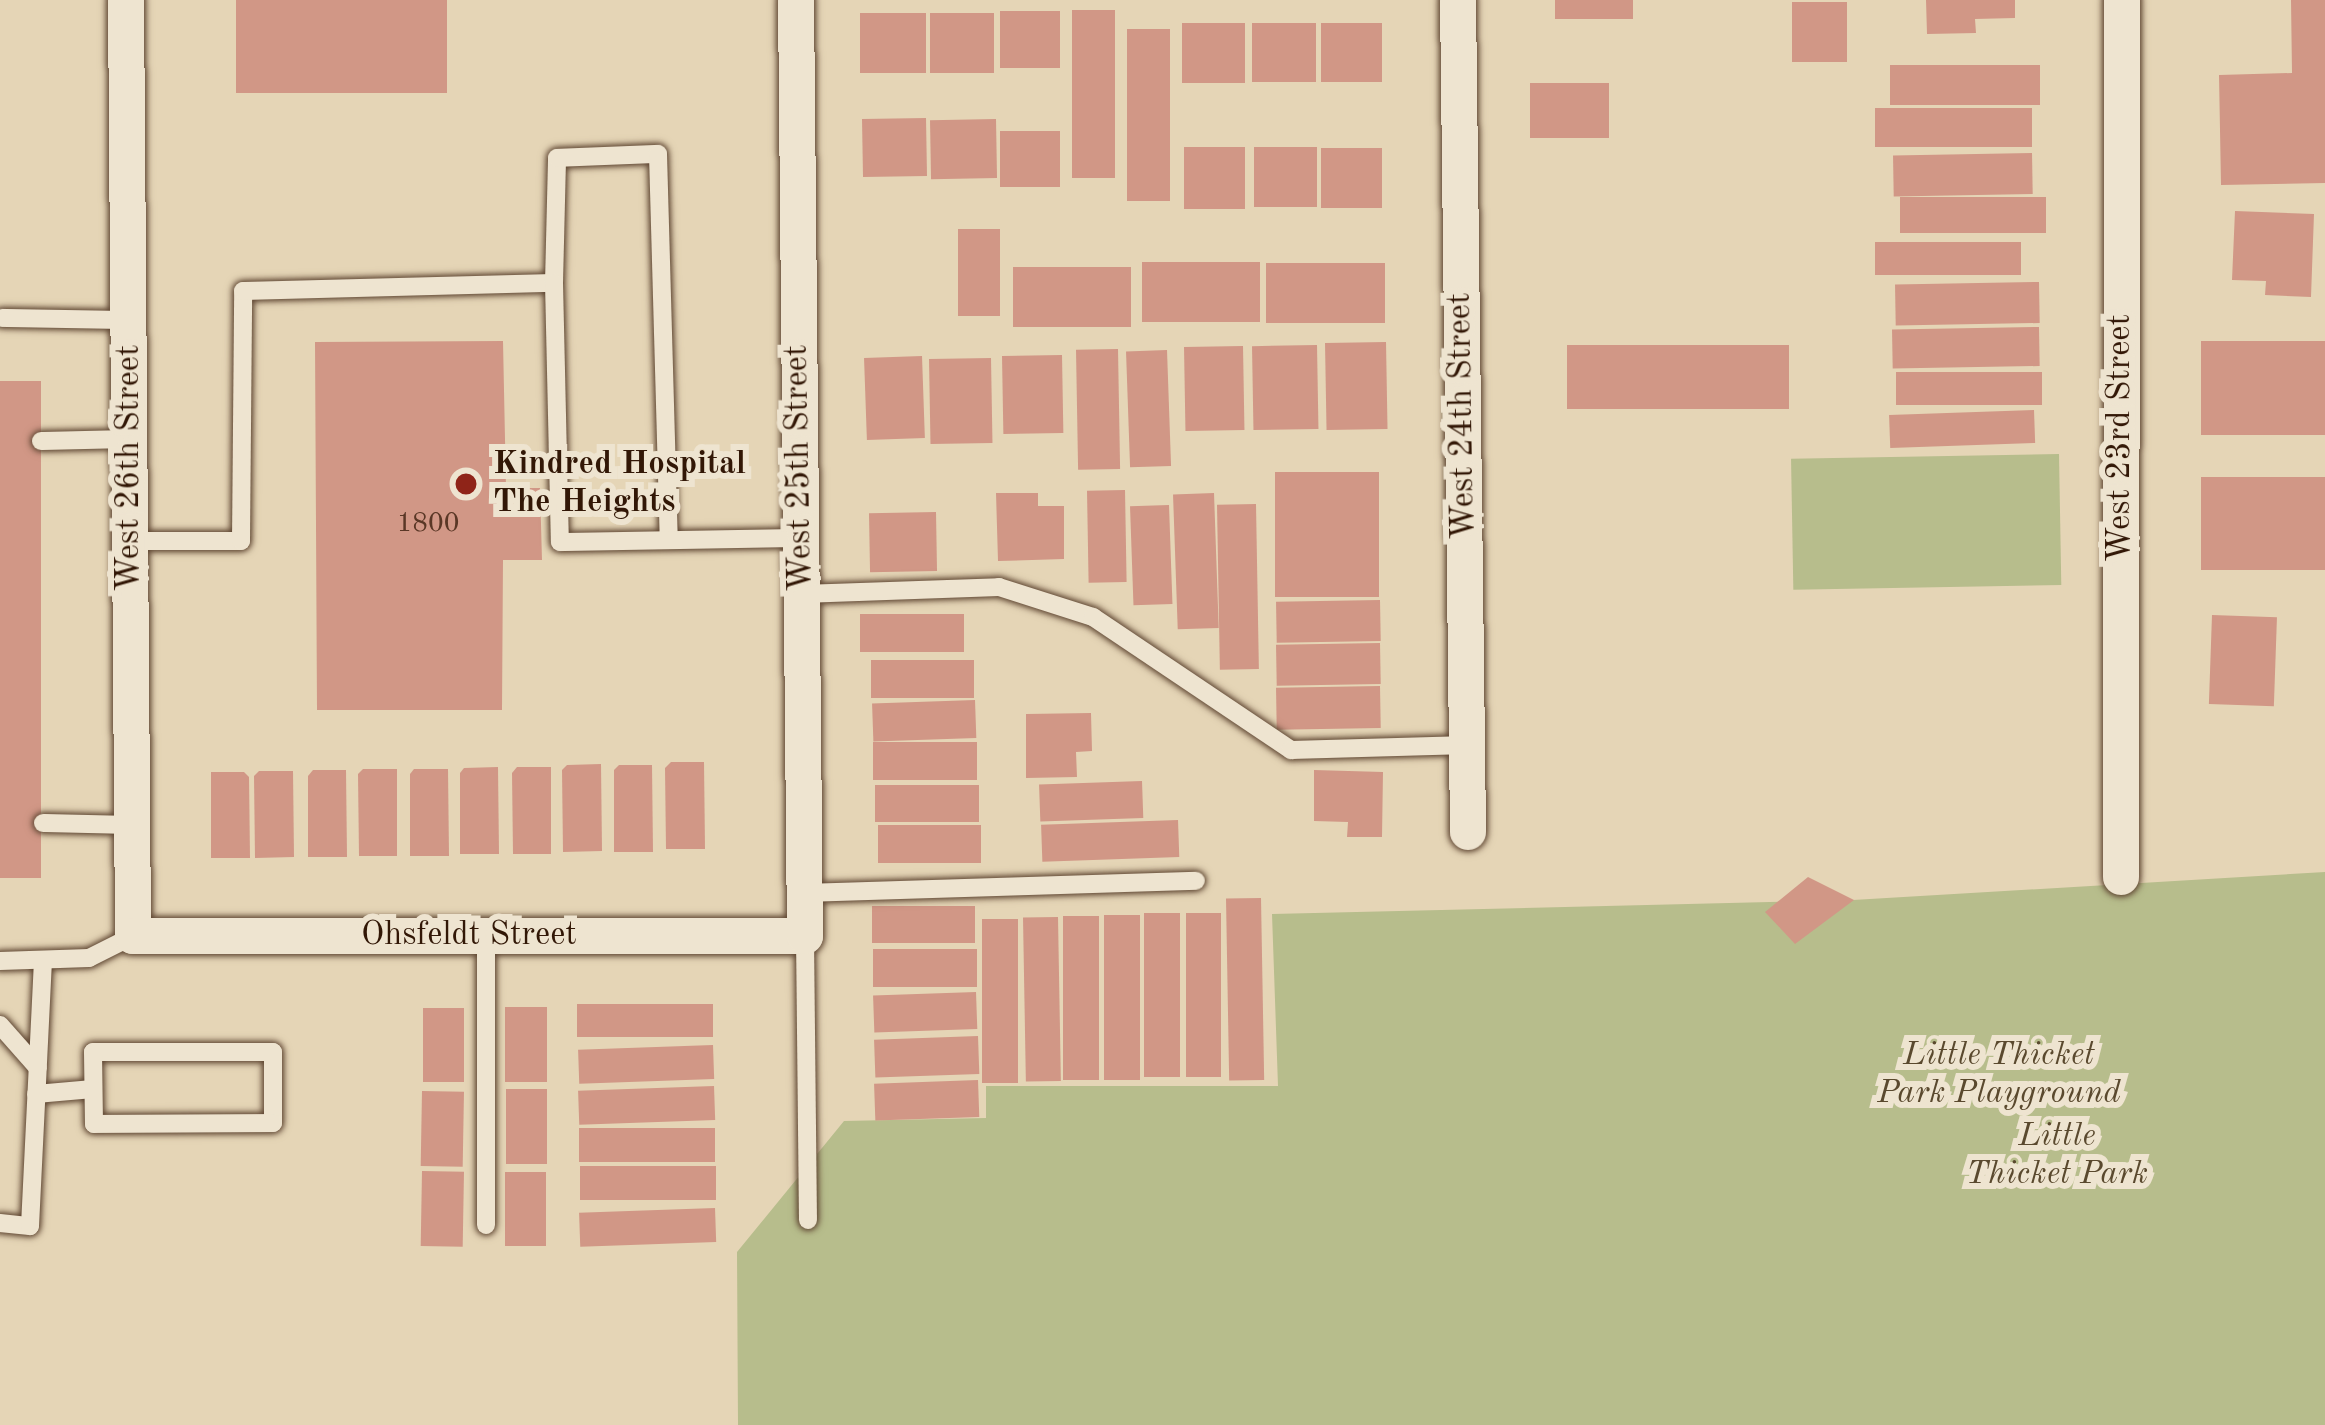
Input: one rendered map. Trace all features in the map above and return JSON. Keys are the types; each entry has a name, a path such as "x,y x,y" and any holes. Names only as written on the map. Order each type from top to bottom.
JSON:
{"street":[{"name":"West 26th Street","path":"126,0 133,936"},
{"name":"West 25th Street","path":"796,0 805,936"},
{"name":"West 24th Street","path":"1458,0 1468,832"},
{"name":"West 23rd Street","path":"2121,877 2122,0"},
{"name":"Ohsfeldt Street","path":"133,936 805,936"}],"lane":[{"path":"669,540 658,154 556,158 560,542 801,538"},
{"path":"130,541 241,541 243,291 554,284"},
{"path":"2,318 129,320"},
{"path":"41,441 129,439"},
{"path":"802,594 999,587 1093,616 1291,750 1468,745"},
{"path":"44,823 133,825"},
{"path":"805,893 1196,881"},
{"path":"0,961 89,958 133,936"},
{"path":"486,936 487,1225"},
{"path":"805,936 808,1220"},
{"path":"0,1223 30,1226 43,960"},
{"path":"0,1025 38,1068"},
{"path":"93,1052 273,1052 274,1123 94,1124 93,1089 93,1052"},
{"path":"36,1094 93,1089"}],"green space":[{"path":"2059,454 2061,585 1793,590 1791,459"},
{"name":"Little Thicket Park","path":"2325,872 2325,1425 738,1425 737,1252 844,1121 986,1118 986,1086 1278,1086 1272,914 1853,900"}],"building":[{"path":"236,0 447,0 447,93 236,93"},
{"path":"1555,0 1633,0 1633,19 1555,19"},
{"path":"1926,0 2015,0 2015,18 1975,19 1976,33 1927,34"},
{"path":"2291,0 2325,0 2325,183 2221,185 2219,75 2292,73"},
{"path":"1792,2 1847,2 1847,62 1792,62"},
{"path":"1072,10 1115,10 1115,178 1072,178"},
{"path":"1000,11 1060,11 1060,68 1000,68"},
{"path":"860,13 926,13 926,73 860,73"},
{"path":"930,13 994,13 994,73 930,73"},
{"path":"1182,23 1245,23 1245,83 1182,83"},
{"path":"1252,23 1316,23 1316,82 1252,82"},
{"path":"1321,23 1382,23 1382,82 1321,82"},
{"path":"1127,29 1170,29 1170,201 1127,201"},
{"path":"1890,65 2040,65 2040,105 1890,105"},
{"path":"1530,83 1609,83 1609,138 1530,138"},
{"path":"1875,108 2032,108 2032,147 1875,147"},
{"path":"926,118 927,176 863,177 862,119"},
{"path":"996,119 997,178 931,179 930,120"},
{"path":"1000,131 1060,131 1060,187 1000,187"},
{"path":"1184,147 1245,147 1245,209 1184,209"},
{"path":"1254,147 1317,147 1317,207 1254,207"},
{"path":"1321,148 1382,148 1382,208 1321,208"},
{"path":"2032,153 2033,194 1894,196 1893,155"},
{"path":"1900,197 2046,197 2046,233 1900,233"},
{"path":"2235,211 2314,214 2311,297 2265,295 2266,281 2232,280"},
{"path":"958,229 1000,229 1000,316 958,316"},
{"path":"1875,242 2021,242 2021,275 1875,275"},
{"path":"1142,262 1260,262 1260,322 1142,322"},
{"path":"1266,263 1385,263 1385,323 1266,323"},
{"path":"1013,267 1131,267 1131,327 1013,327"},
{"path":"2039,282 2040,323 1896,326 1895,285"},
{"path":"2039,327 2040,366 1893,369 1892,330"},
{"path":"503,341 506,488 540,488 542,560 503,560 502,710 317,710 315,342"},
{"path":"2201,341 2325,341 2325,435 2201,435"},
{"path":"1386,342 1388,429 1327,430 1325,343"},
{"path":"1317,345 1318,429 1253,430 1252,346"},
{"path":"1567,345 1789,345 1789,409 1567,409"},
{"path":"1243,346 1244,430 1185,431 1184,347"},
{"path":"1118,349 1120,469 1078,470 1076,350"},
{"path":"1167,350 1171,466 1130,467 1126,351"},
{"path":"1062,355 1063,433 1003,434 1002,356"},
{"path":"922,356 925,438 867,440 864,358"},
{"path":"991,358 992,443 930,444 929,359"},
{"path":"1896,372 2042,372 2042,405 1896,405"},
{"path":"0,381 41,381 41,878 0,878"},
{"path":"2034,410 2035,443 1890,448 1889,415"},
{"path":"1275,472 1379,472 1379,597 1275,597"},
{"path":"2201,477 2325,477 2325,570 2201,570"},
{"path":"1125,490 1127,582 1089,583 1087,491"},
{"path":"996,493 1038,493 1038,506 1064,506 1064,559 998,561"},
{"path":"1214,493 1219,628 1178,629 1173,494"},
{"path":"1256,504 1259,669 1220,670 1217,505"},
{"path":"1169,505 1172,604 1133,605 1130,506"},
{"path":"936,512 937,571 870,572 869,513"},
{"path":"1380,600 1381,641 1277,643 1276,602"},
{"path":"860,614 964,614 964,652 860,652"},
{"path":"2212,615 2277,617 2274,706 2209,704"},
{"path":"1380,643 1381,684 1277,686 1276,645"},
{"path":"871,660 974,660 974,698 871,698"},
{"path":"1380,686 1381,728 1277,730 1276,688"},
{"path":"975,700 976,738 873,742 872,704"},
{"path":"1091,713 1092,751 1076,752 1077,777 1026,778 1026,714"},
{"path":"873,742 977,742 977,780 873,780"},
{"path":"671,762 704,762 705,849 666,849 665,768"},
{"path":"601,764 602,851 563,852 562,770 567,765"},
{"path":"619,765 652,765 653,852 614,852 614,770"},
{"path":"498,767 499,854 460,854 460,773 464,768"},
{"path":"517,767 551,767 551,854 513,854 512,773"},
{"path":"363,769 397,769 397,856 359,856 358,774"},
{"path":"414,769 448,769 449,856 410,856 410,774"},
{"path":"313,770 346,770 347,857 308,857 308,776"},
{"path":"1314,770 1383,772 1382,837 1347,837 1348,822 1314,821"},
{"path":"259,771 293,771 294,857 255,858 254,776"},
{"path":"211,772 244,772 249,777 250,858 211,858"},
{"path":"1142,781 1143,818 1040,822 1039,785"},
{"path":"875,785 979,785 979,822 875,822"},
{"path":"1178,820 1179,857 1042,862 1041,825"},
{"path":"878,825 981,825 981,863 878,863"},
{"path":"1808,877 1854,900 1795,944 1765,912"},
{"path":"1261,898 1264,1080 1229,1081 1226,899"},
{"path":"872,906 975,906 975,943 872,943"},
{"path":"1144,913 1180,913 1180,1077 1144,1077"},
{"path":"1186,913 1221,913 1221,1077 1186,1077"},
{"path":"1104,915 1140,915 1140,1080 1104,1080"},
{"path":"1063,916 1099,916 1099,1080 1063,1080"},
{"path":"1058,917 1061,1081 1026,1082 1023,918"},
{"path":"982,919 1018,919 1018,1083 982,1083"},
{"path":"873,949 977,949 977,987 873,987"},
{"path":"976,992 977,1029 874,1033 873,996"},
{"path":"577,1004 713,1004 713,1037 577,1037"},
{"path":"505,1007 547,1007 547,1082 505,1082"},
{"path":"423,1008 464,1008 464,1082 423,1082"},
{"path":"978,1036 979,1074 875,1078 874,1040"},
{"path":"713,1045 714,1079 579,1084 578,1050"},
{"path":"978,1080 979,1117 875,1121 874,1084"},
{"path":"714,1086 715,1120 579,1125 578,1091"},
{"path":"506,1089 547,1089 547,1164 506,1164"},
{"path":"422,1091 464,1092 463,1167 421,1166"},
{"path":"579,1128 715,1128 715,1162 579,1162"},
{"path":"580,1166 716,1166 716,1200 580,1200"},
{"path":"422,1171 464,1172 463,1247 421,1246"},
{"path":"505,1172 546,1172 546,1246 505,1246"},
{"path":"715,1208 716,1242 580,1247 579,1213"}],"place":[{"name":"Kindred Hospital The Heights","path":"466,484"}],"park label":[{"name":"Little Thicket Park Playground","path":"1999,1075"}]}
